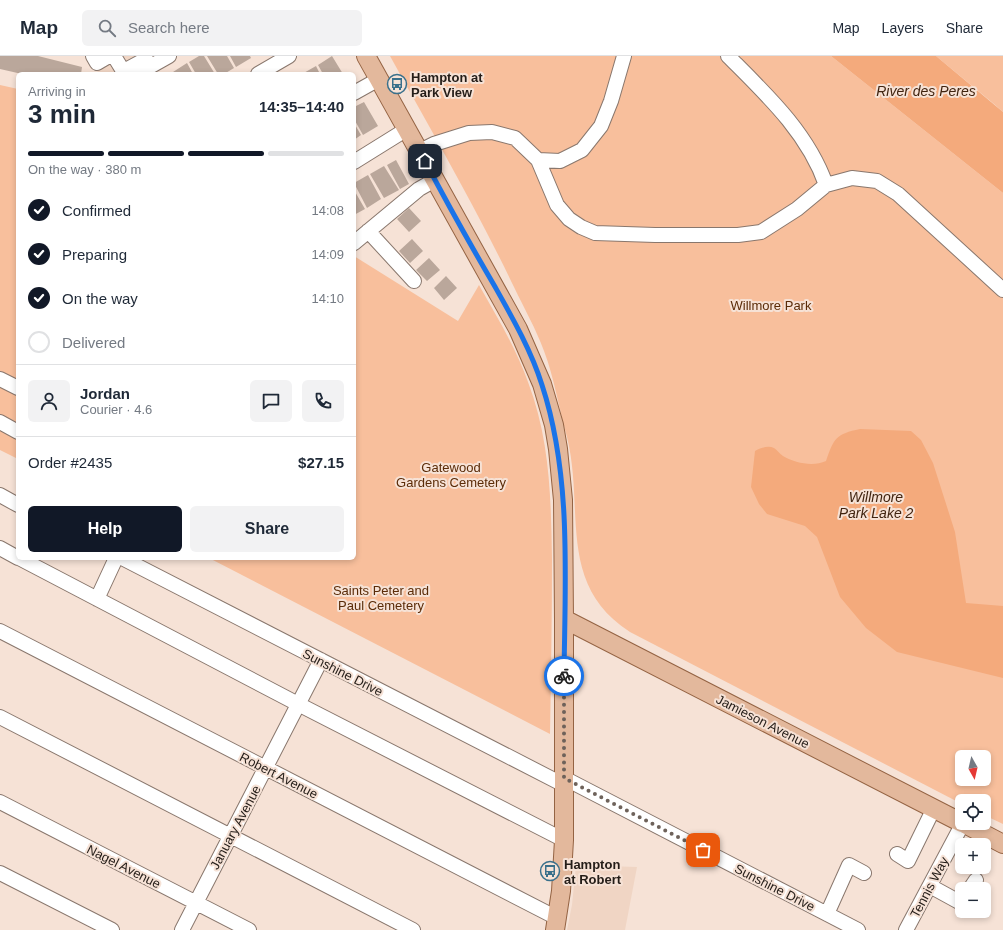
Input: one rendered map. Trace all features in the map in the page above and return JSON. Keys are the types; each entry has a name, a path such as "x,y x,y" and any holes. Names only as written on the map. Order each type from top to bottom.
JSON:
{"main road":[{"path":"366,56 518,329 542,384 554,425 561,476 564,619 564,840 556,924"},
{"name":"Jamieson Avenue","path":"564,619 955,819"},
{"name":"Jamieson Avenue","path":"976,830 1003,844"}],"street":[{"path":"93,56 97,63 109,56"},
{"path":"114,56 128,72"},
{"path":"130,72 151,56"},
{"path":"131,72 169,56"},
{"path":"261,72 289,56"},
{"path":"538,160 560,161 582,150 600,126 610,101 624,56"},
{"path":"728,56 787,116 822,172 826,185"},
{"path":"356,92 379,79"},
{"path":"356,161 407,129"},
{"path":"420,151 434,144 469,133 492,132 515,138 538,160 557,205 575,223 595,233 738,235 761,232 797,209 826,185 852,178 877,181 898,194 1003,290"},
{"path":"356,241 419,189 435,180"},
{"path":"368,231 414,281"},
{"path":"0,379 16,387"},
{"path":"0,422 16,431"},
{"path":"0,495 16,503"},
{"path":"0,548 16,557"},
{"path":"22,560 298,704 564,840"},
{"path":"97,599 115,560"},
{"name":"Sunshine Drive","path":"126,560 321,660 858,930"},
{"name":"Robert Avenue","path":"0,631 266,768 556,924"},
{"name":"January Avenue","path":"182,930 195,902 321,660"},
{"path":"0,717 413,930"},
{"name":"Nagel Avenue","path":"0,802 248,930"},
{"path":"897,854 908,861 934,808"},
{"name":"Tennis Way","path":"906,930 959,830"},
{"path":"826,914 850,865 864,873"},
{"path":"0,873 112,930"},
{"path":"930,886 955,900"}],"shaded area":[{"path":"88,56 158,56 129,72 98,72"},
{"path":"576,865 637,867 625,930 567,930 572,905"}],"green space":[{"name":"Willmore Park","path":"390,56 831,56 1003,193 1003,824 991,818 991,794 955,794 955,800 630,632 607,613 591,592 582,568 575,518 572,464 567,437 548,361 534,327 454,170"},
{"path":"936,56 1003,56 1003,112 994,104"},
{"path":"0,85 16,89 16,458 0,450"},
{"name":"Gatewood Gardens Cemetery","path":"356,257 458,321 479,285 506,333 523,369 541,426 550,491 552,625 550,734 213,560 356,560"}],"water":[{"name":"River des Peres","path":"831,56 936,56 1003,112 1003,193"},
{"name":"Willmore Park Lake 2","path":"860,429 911,431 921,440 933,463 955,532 966,603 1003,606 1003,678 897,652 866,628 840,597 817,537 805,526 767,514 759,504 751,487 755,451 764,447 772,447 783,456 793,461 810,464 821,463 826,461 831,447 837,438 846,433"}],"building":[{"path":"0,56 38,56 82,67 81,72 16,73 0,69"},
{"path":"199,56 204,56 214,72 195,72 189,62"},
{"path":"207,56 227,56 234,68 227,72 217,72"},
{"path":"230,56 250,56 251,58 236,67"},
{"path":"332,56 342,72 322,72 318,65"},
{"path":"187,63 192,72 173,72"},
{"path":"316,66 319,72 306,72"},
{"path":"364,102 378,126 363,135 356,123 356,106"},
{"path":"356,126 361,135 356,139"},
{"path":"396,160 409,184 400,189 387,165"},
{"path":"384,166 399,190 384,198 370,174"},
{"path":"368,175 381,199 367,208 356,187 356,182"},
{"path":"356,193 365,209 356,214"},
{"path":"409,208 421,221 409,232 397,219"},
{"path":"412,239 423,251 410,263 399,251"},
{"path":"429,258 440,270 427,281 416,270"},
{"path":"446,276 457,288 444,300 434,288"}],"way so far":[{"path":"564,676 564,778 703,850"}],"place":[{"name":"Hampton at Park View","path":"397,84"},
{"name":"Hampton at Robert","path":"550,871"}],"route":[{"path":"425,161 518,329 542,384 554,425 563,500 564,676"}],"park label":[{"name":"Saints Peter and Paul Cemetery","path":"381,598"}]}
